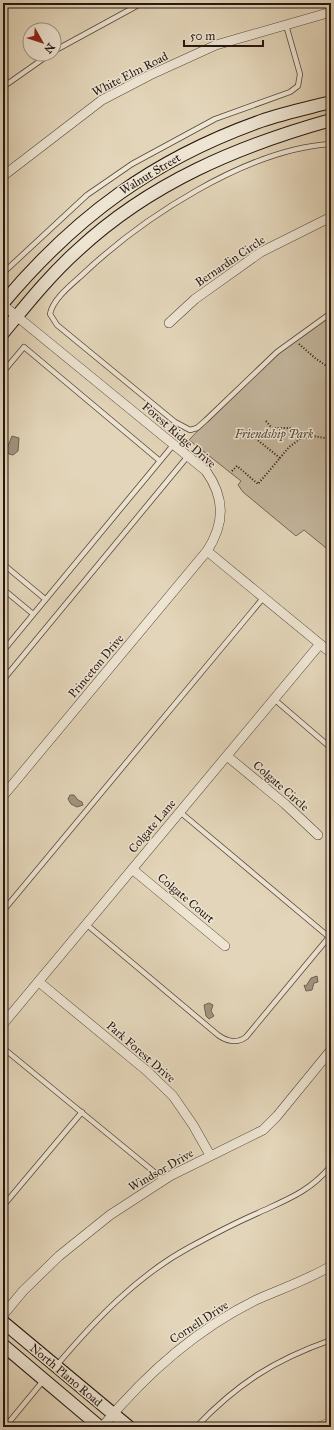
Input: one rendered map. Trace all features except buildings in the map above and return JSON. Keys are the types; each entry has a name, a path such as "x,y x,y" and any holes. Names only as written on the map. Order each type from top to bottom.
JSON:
{"main road":[{"name":"Walnut Street","path":"3,304 37,264 63,238 116,194 142,177 193,149 229,133 263,120 331,102"},
{"name":"Walnut Street","path":"3,333 50,276 77,250 126,211 204,164 254,144 331,120"},
{"name":"North Plano Road","path":"3,1322 129,1427"},
{"name":"North Plano Road","path":"3,1345 101,1427"}],"street":[{"path":"328,3 331,13"},
{"name":"White Elm Road","path":"3,176 102,100 150,75 216,46 331,13"},
{"name":"Bernardin Circle","path":"169,323 195,300 262,252 331,218"},
{"name":"Forest Ridge Drive","path":"3,304 206,471 215,485 220,500 221,515 217,532 207,551"},
{"path":"207,551 331,653"},
{"name":"Princeton Drive","path":"3,796 207,551"},
{"name":"Colgate Lane","path":"3,1024 320,644"},
{"name":"Colgate Circle","path":"227,756 285,804 318,835"},
{"name":"Colgate Court","path":"132,869 225,946"},
{"name":"Park Forest Drive","path":"39,982 147,1071 173,1096 193,1125 210,1155"},
{"name":"Windsor Drive","path":"3,1315 23,1291 59,1256 110,1215 164,1180 210,1155 263,1130 277,1116 331,1050"},
{"name":"Cornell Drive","path":"101,1427 170,1355 216,1323 256,1301 331,1266"},
{"path":"319,1427 331,1422"}],"lane":[{"path":"62,47 142,3"},
{"path":"3,272 87,195 132,164 215,119 290,92 298,86 300,74 286,25"},
{"path":"3,87 39,62"},
{"path":"331,144 315,146 278,155 234,172 177,202 152,218 102,256 56,301 50,314 57,325 175,422 190,430 197,428 257,369 295,338 331,313"},
{"path":"3,372 24,347 160,461"},
{"path":"3,651 174,444"},
{"path":"3,680 189,456"},
{"path":"3,564 45,599"},
{"path":"3,589 33,614"},
{"path":"3,911 264,597"},
{"path":"274,699 331,748"},
{"path":"86,924 225,1040 234,1041 246,1037 330,936 180,812"},
{"path":"3,1048 164,1180"},
{"path":"3,1206 82,1112"},
{"path":"56,1366 82,1336 130,1290 167,1261 189,1247 222,1230 295,1197 323,1176 331,1166"},
{"path":"196,1427 220,1402 240,1386 269,1367 331,1340"},
{"path":"5,1427 44,1380"}],"path":[{"path":"295,338 302,348 331,369"},
{"path":"328,367 331,361"},
{"path":"266,421 272,428 290,428 300,439"},
{"path":"238,438 244,430 280,458"},
{"path":"232,471 236,466 258,484 289,448 300,439 313,436 331,439"}],"green space":[{"name":"Friendship Park","path":"331,313 331,552 304,530 296,536 243,492 238,485 241,481 189,440 257,369"}],"shaded area":[{"path":"12,436 19,438 18,451 13,455 6,451"},
{"path":"70,795 74,795 82,802 83,805 77,807 71,804 68,799"},
{"path":"317,976 318,982 314,983 312,990 306,991 304,985 306,986 311,978"},
{"path":"209,1003 213,1005 211,1011 214,1016 209,1019 206,1016 204,1005"}]}
